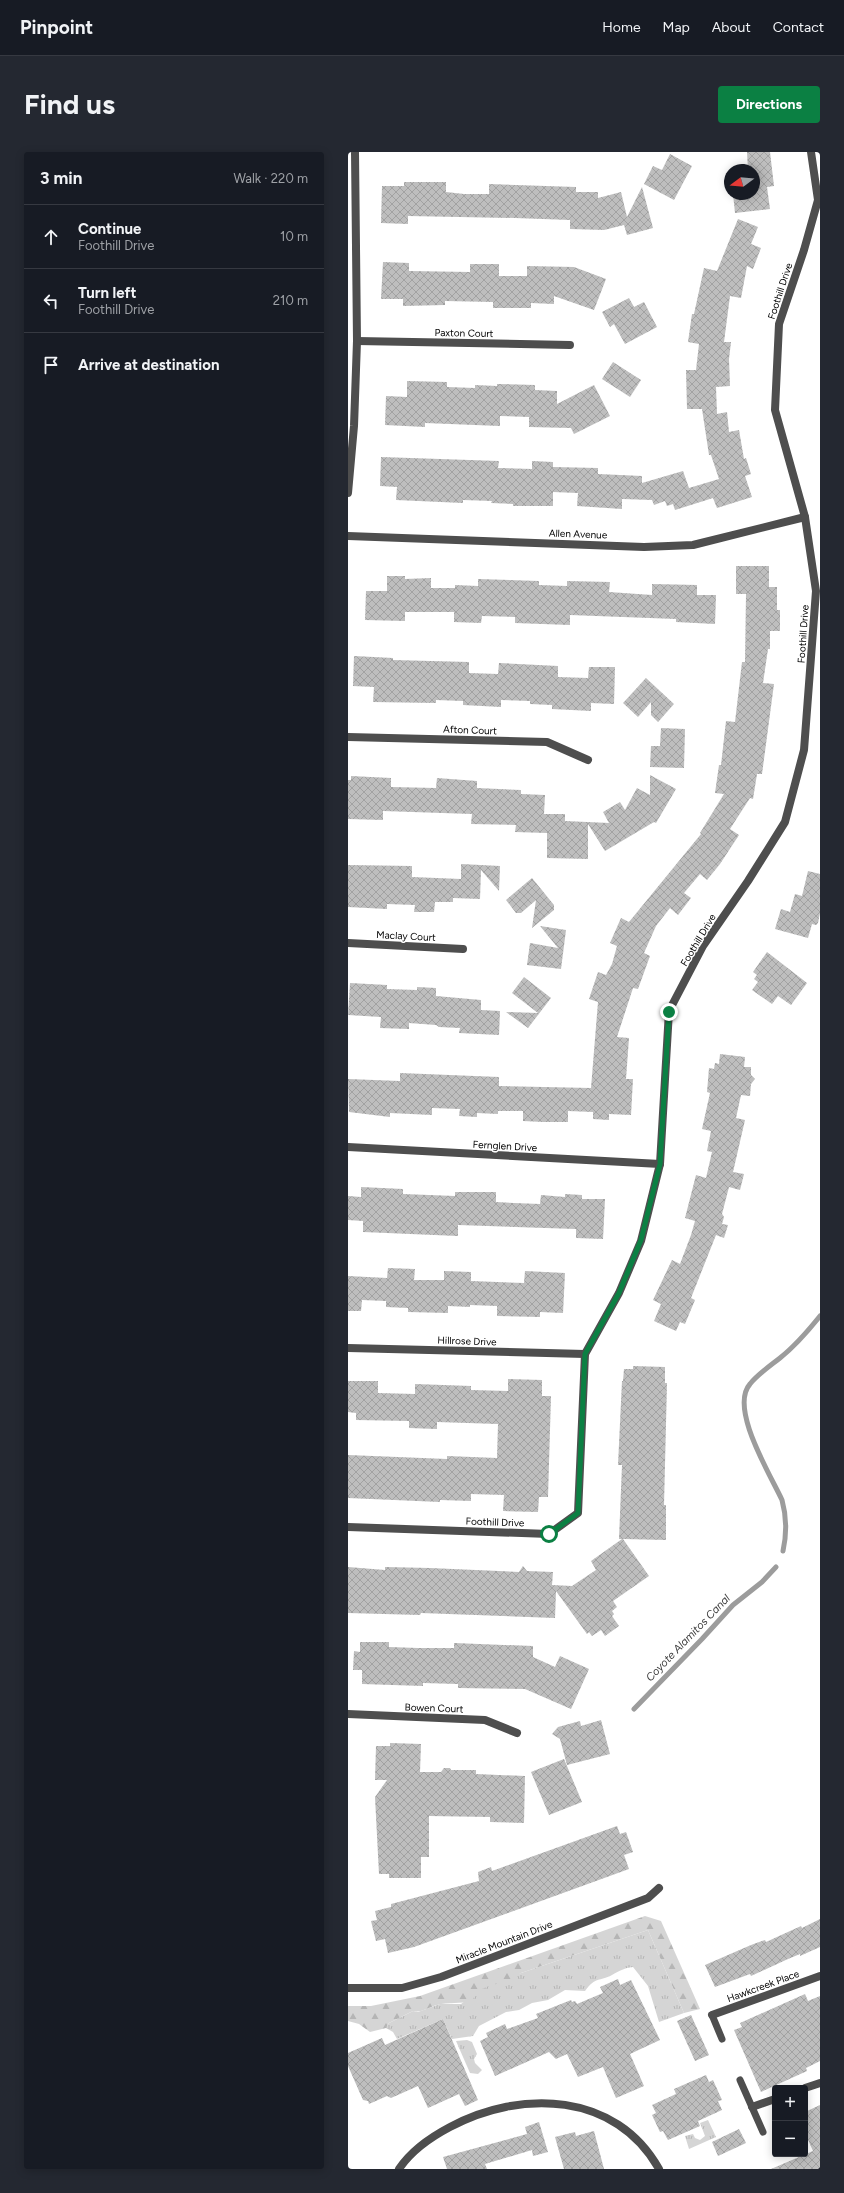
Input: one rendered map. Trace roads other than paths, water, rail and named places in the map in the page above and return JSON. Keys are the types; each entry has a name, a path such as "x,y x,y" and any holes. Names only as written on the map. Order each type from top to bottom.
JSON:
{"street":[{"path":"348,493 354,426 358,341 355,152"},
{"name":"Foothill Drive","path":"348,1527 549,1534 578,1513 585,1354 619,1293 641,1240 660,1164 669,1012 703,946 748,881 785,822 804,750 816,591 804,517 775,410 779,324 804,250 818,200 811,152"},
{"name":"Paxton Court","path":"358,341 570,345"},
{"name":"Allen Avenue","path":"348,536 644,547 686,545 804,517"},
{"name":"Afton Court","path":"348,737 547,742 588,760"},
{"name":"Maclay Court","path":"348,942 464,949"},
{"name":"Fernglen Drive","path":"348,1147 660,1164"},
{"name":"Hillrose Drive","path":"348,1348 585,1354"},
{"name":"Bowen Court","path":"348,1714 485,1720 517,1733"},
{"name":"Miracle Mountain Drive","path":"348,1988 402,1988 441,1977 648,1898 659,1888"},
{"name":"Hawkcreek Place","path":"712,2015 820,1976"},
{"path":"808,2087 820,2083"},
{"path":"752,2107 772,2100"},
{"path":"399,2169 434,2136 460,2122 512,2104 546,2102 581,2108 610,2120 634,2138 654,2160 659,2169"}],"lane":[{"path":"712,2015 722,2038"},
{"path":"740,2080 763,2132"}],"waterway":[{"name":"Coyote Alamitos Canal","path":"783,1551 786,1526 784,1507 761,1458 748,1424 744,1409 745,1395 753,1380 791,1348 820,1316"},
{"name":"Coyote Alamitos Canal","path":"634,1709 733,1605 762,1582 776,1567"}]}
